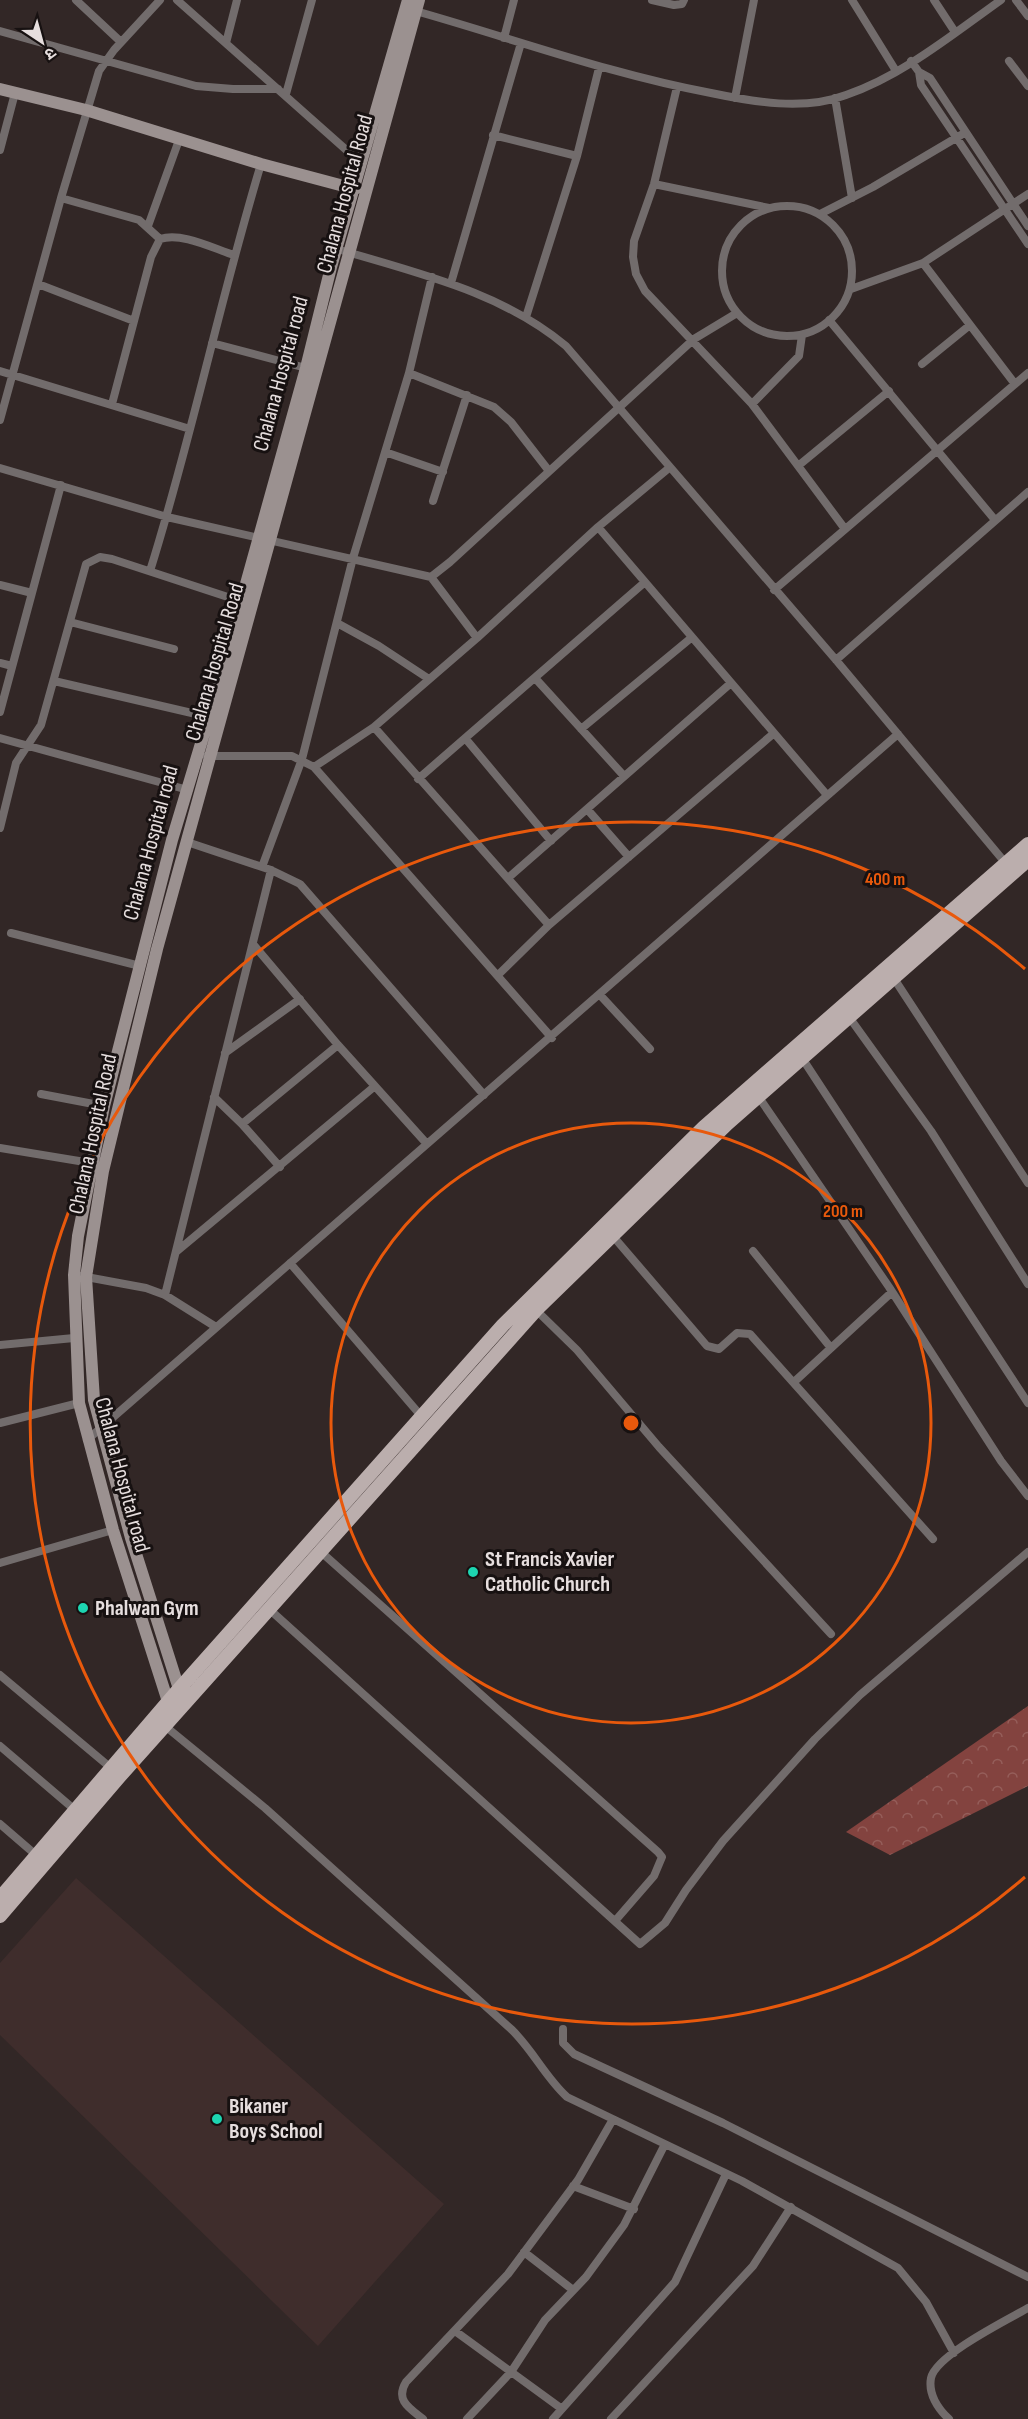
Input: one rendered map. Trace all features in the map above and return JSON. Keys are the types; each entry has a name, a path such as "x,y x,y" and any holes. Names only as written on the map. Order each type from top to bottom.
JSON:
{"main road":[{"path":"183,1695 269,1609 536,1310 612,1234 758,1096 849,1017 1010,868 1028,844"},
{"path":"0,1916 183,1695 504,1324 704,1128 1010,868 1028,860"},
{"path":"0,1898 111,1768 168,1715"}],"street":[{"path":"76,0 122,42"},
{"path":"0,420 86,110 105,61 160,0"},
{"path":"177,0 286,94 361,163"},
{"path":"189,10 191,0"},
{"path":"226,43 237,0"},
{"path":"286,94 312,0"},
{"path":"504,38 514,0"},
{"path":"652,0 674,5 682,4 684,0"},
{"path":"735,98 754,0"},
{"path":"852,0 896,71"},
{"path":"933,0 956,32"},
{"path":"412,5 504,38 599,68 677,87 765,103 808,102 844,96 896,71 1001,0"},
{"path":"1016,0 1028,16"},
{"name":"Chalana Hospital road","path":"168,1715 87,1440 79,1402 74,1338 91,1163 196,756 209,717 240,601 264,540 306,368 344,251 361,163 412,5"},
{"name":"Chalana Hospital Road","path":"183,1695 131,1538 102,1426 91,1381 80,1276 103,1170 157,949 210,755 264,540 412,5"},
{"path":"0,31 196,86 278,89"},
{"path":"451,283 520,43"},
{"path":"911,61 919,72 930,78 1028,226"},
{"path":"1009,61 1027,82"},
{"path":"526,317 577,156 599,68"},
{"path":"919,72 921,86 1004,212 1028,244"},
{"path":"677,87 654,184 634,241 633,257 636,274 645,291 694,339 752,404 845,529"},
{"path":"0,89 86,110 179,140 355,189"},
{"path":"0,150 15,93"},
{"path":"835,98 852,198"},
{"path":"820,214 966,132"},
{"path":"493,135 577,156"},
{"path":"148,226 179,140"},
{"path":"150,571 167,517 234,255 261,164"},
{"path":"654,184 770,208 800,207 820,214 836,227 847,245 852,265 851,289 843,305 829,320 802,334 781,336 761,331 737,313 726,296 722,277 726,248 743,223 770,208"},
{"path":"851,289 923,263 1028,195"},
{"path":"61,198 139,220 160,239"},
{"path":"160,239 179,238 234,255"},
{"path":"111,404 151,257 160,239"},
{"path":"344,251 451,283 526,317 566,346 836,660 1010,868"},
{"path":"923,263 1015,384"},
{"path":"262,867 302,759 353,558 409,373 432,277"},
{"path":"38,284 134,321"},
{"path":"431,577 694,339 737,313"},
{"path":"829,320 994,520"},
{"path":"922,364 970,325"},
{"path":"752,404 799,356 802,334"},
{"path":"212,343 306,368"},
{"path":"0,371 190,429"},
{"path":"409,373 494,407 511,422 549,471"},
{"path":"774,590 1028,373"},
{"path":"798,466 888,391"},
{"path":"433,501 468,395"},
{"path":"385,452 443,472"},
{"path":"0,468 167,517 431,577 477,638"},
{"path":"314,766 374,726 477,638 598,527 669,468"},
{"path":"0,712 61,485"},
{"path":"836,660 1028,492"},
{"path":"598,527 827,795"},
{"path":"0,828 16,763 41,725 86,564 93,558 112,559 240,601"},
{"path":"418,779 645,582"},
{"path":"0,585 32,593"},
{"path":"70,622 174,649"},
{"path":"337,623 379,646 429,679"},
{"path":"581,729 691,638"},
{"path":"0,663 12,666"},
{"path":"535,678 624,777"},
{"path":"54,681 209,717"},
{"path":"508,878 731,683"},
{"path":"374,726 418,779 549,925"},
{"path":"498,975 549,925 773,734"},
{"path":"87,1440 483,1095 552,1038 898,734"},
{"path":"0,738 188,790"},
{"path":"465,738 551,841"},
{"path":"196,756 292,756 314,766 552,1038"},
{"path":"587,809 629,857"},
{"path":"187,842 271,870 300,884 483,1095"},
{"path":"165,1295 271,870"},
{"path":"11,933 140,966"},
{"path":"254,944 338,1045 427,1144"},
{"path":"893,977 1028,1183"},
{"path":"600,995 650,1049"},
{"path":"225,1053 300,999"},
{"path":"849,1017 930,1131 1028,1284"},
{"path":"242,1124 338,1045"},
{"path":"802,1058 1028,1403"},
{"path":"176,1252 375,1086"},
{"path":"41,1094 104,1106"},
{"path":"758,1096 892,1292 1001,1461 1028,1496"},
{"path":"214,1098 242,1124 280,1167"},
{"path":"0,1148 91,1163"},
{"path":"612,1234 707,1346 719,1349 737,1333 750,1334 933,1539"},
{"path":"753,1251 831,1348"},
{"path":"290,1263 422,1417"},
{"path":"80,1276 146,1288 165,1295 216,1327"},
{"path":"794,1382 892,1292"},
{"path":"536,1310 577,1350 659,1447 831,1634"},
{"path":"0,1345 74,1338"},
{"path":"0,1423 79,1402"},
{"path":"0,1563 113,1530"},
{"path":"321,1552 662,1857 659,1869 615,1921"},
{"path":"269,1609 640,1944 665,1923 686,1890 723,1841 814,1738 860,1695 1028,1552"},
{"path":"0,1675 111,1768"},
{"path":"168,1715 265,1808 526,2043 552,2084 567,2097 791,2207 898,2268 926,2302 954,2353"},
{"path":"0,1746 75,1810"},
{"path":"0,1824 36,1855"},
{"path":"563,2029 563,2043 574,2055 723,2123 1028,2277"},
{"path":"423,2419 402,2400 402,2388 508,2274 573,2186 612,2121"},
{"path":"467,2419 511,2372 545,2320 597,2263 634,2209 664,2146"},
{"path":"553,2419 675,2282 726,2174"},
{"path":"573,2186 634,2209"},
{"path":"611,2419 753,2266 791,2207"},
{"path":"524,2252 573,2290"},
{"path":"949,2419 935,2402 931,2378 937,2367 954,2353 1028,2308"},
{"path":"455,2331 562,2409"}],"shaded area":[{"name":"Bikaner Boys School","path":"76,1878 444,2204 318,2346 0,2035 0,1963"}],"green space":[{"path":"1028,1706 1028,1786 890,1855 846,1832"}],"place":[{"name":"St Francis Xavier Catholic Church","path":"473,1572"},
{"name":"Phalwan Gym","path":"83,1608"},
{"name":"Bikaner Boys School","path":"217,2119"}]}
